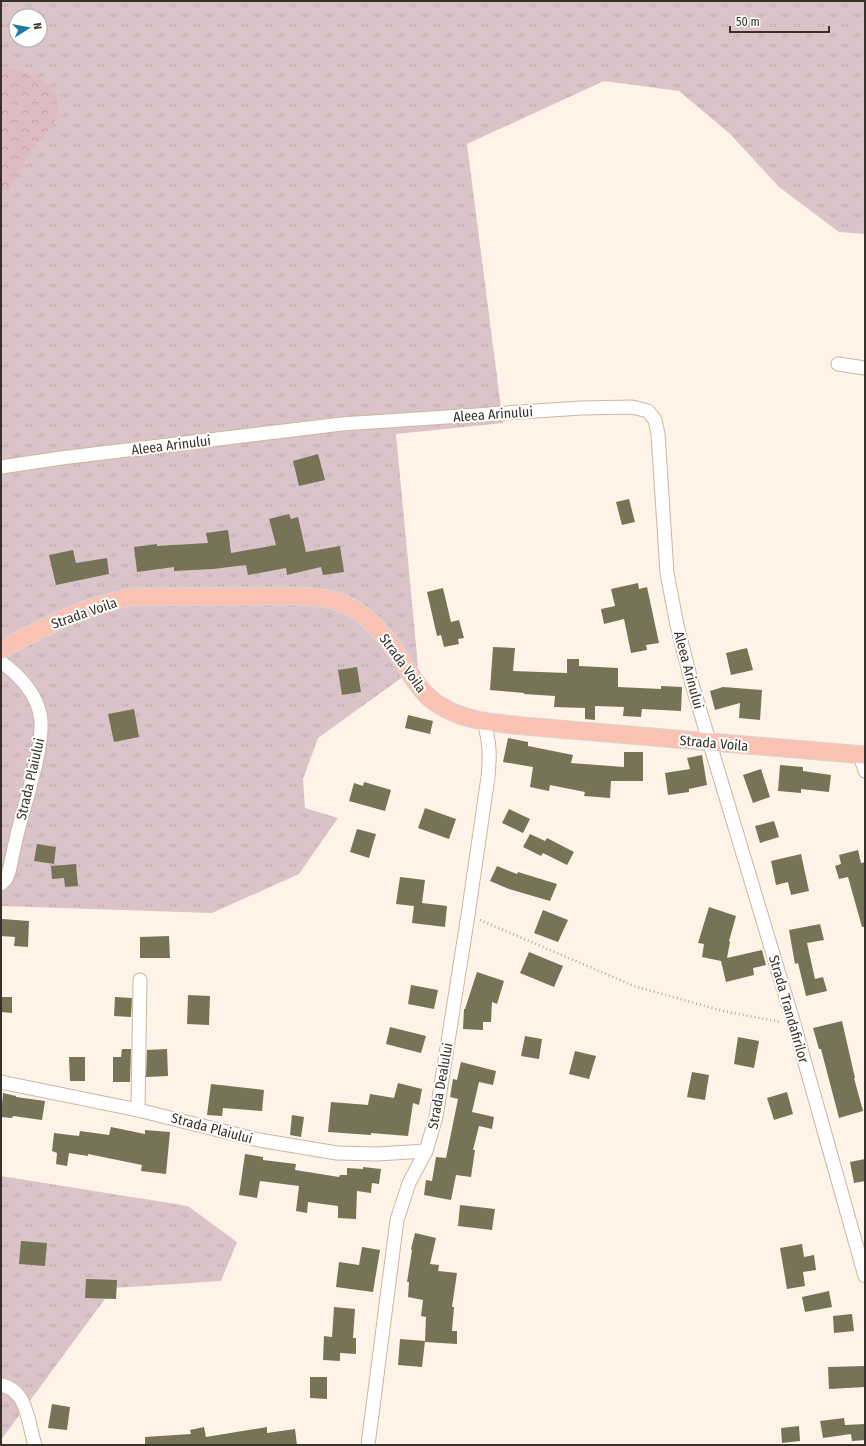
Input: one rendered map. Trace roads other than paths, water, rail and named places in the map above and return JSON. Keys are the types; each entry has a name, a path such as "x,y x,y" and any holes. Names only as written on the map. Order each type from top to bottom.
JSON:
{"main road":[{"name":"Strada Voila","path":"1,650 64,618 110,601 131,598 318,597 337,601 358,612 375,626 389,641 424,694 446,710 484,722 710,743 863,755"}],"street":[{"path":"838,364 865,368"},
{"name":"Aleea Arinului","path":"1,467 69,457 342,424 581,408 632,407 648,411 655,420 658,434 667,573 677,625 692,684 710,743"},
{"name":"Strada Plaiului","path":"1,662 13,671 34,696 40,715 40,737 33,773 18,829 9,872 1,884"},
{"name":"Strada Dealului","path":"368,1445 397,1220 409,1183 426,1151 436,1117 488,777 490,755 489,742 484,722"},
{"name":"Strada Trandafirilor","path":"710,743 794,1024 865,1276"},
{"path":"863,755 865,771"},
{"path":"138,1110 140,980"},
{"name":"Strada Plaiului","path":"1,1082 138,1110 259,1140 338,1153 377,1154 426,1151"},
{"path":"1,1385 9,1386 21,1399 28,1415 35,1445"}]}
